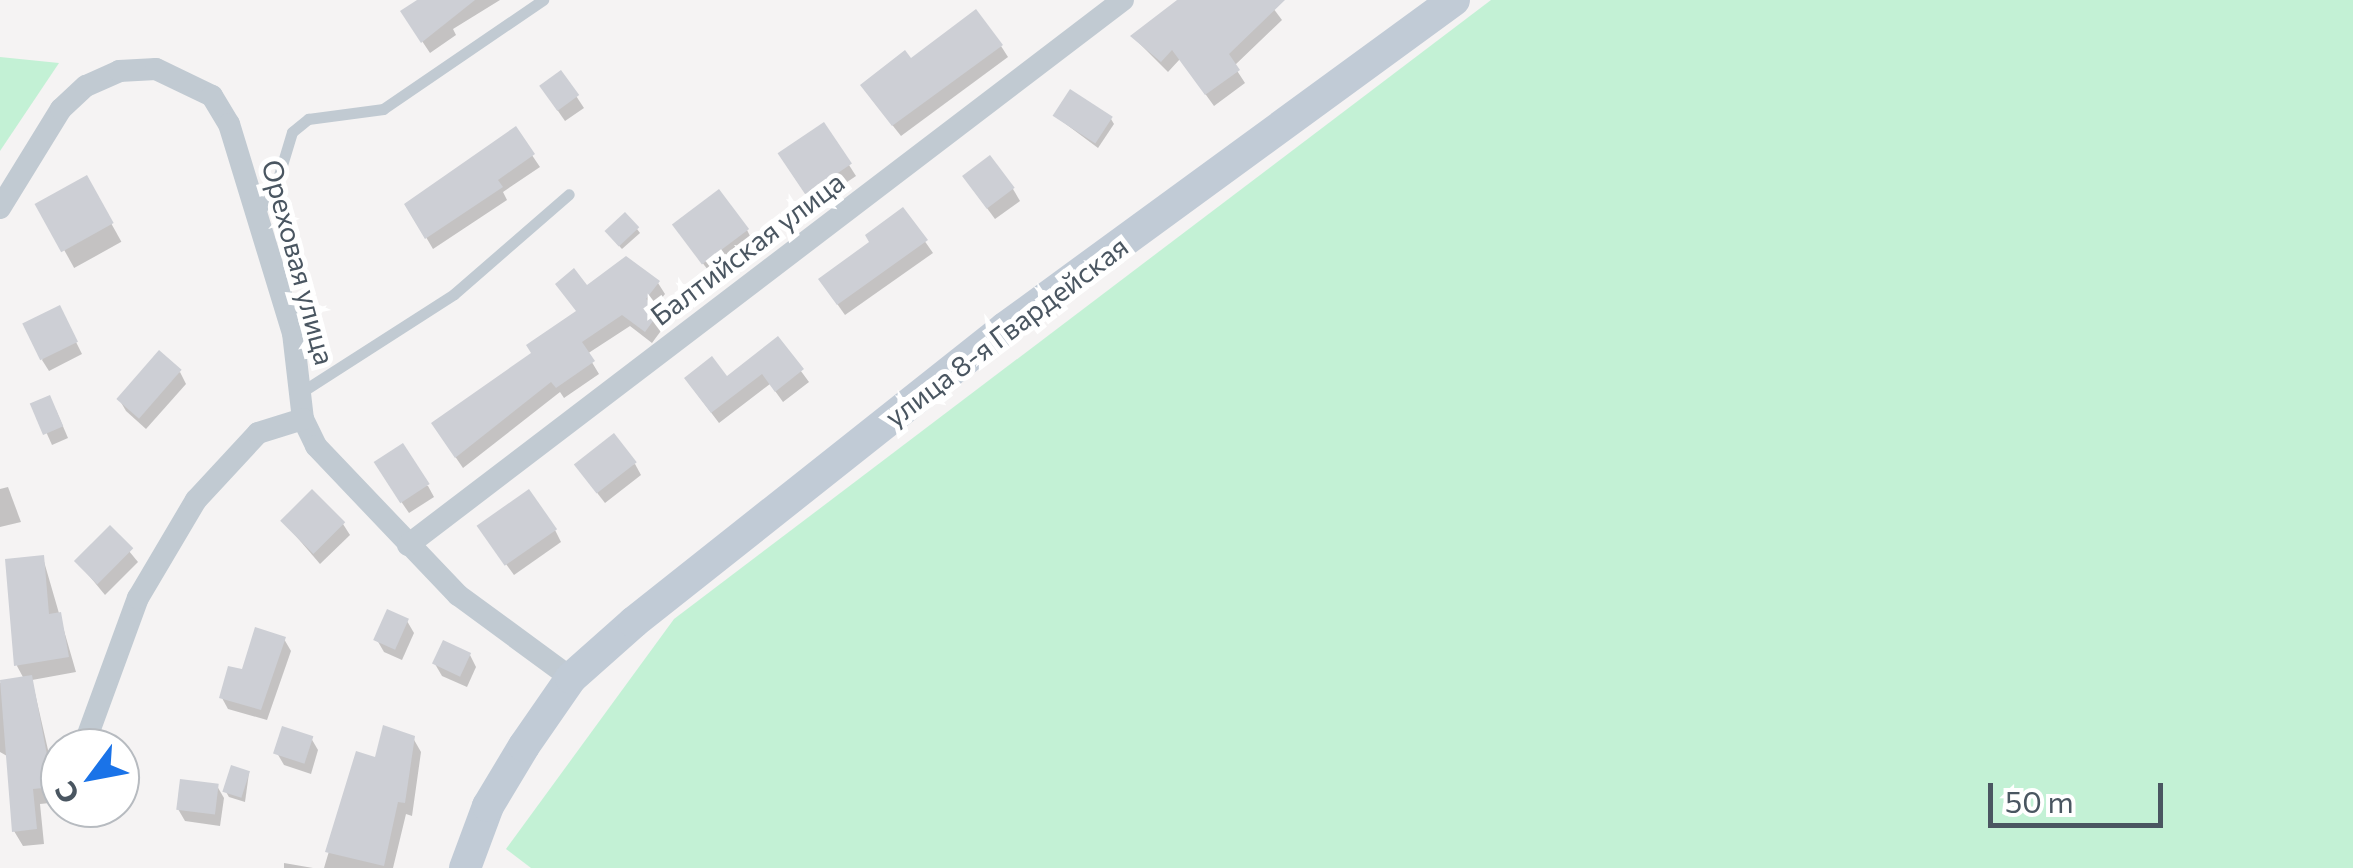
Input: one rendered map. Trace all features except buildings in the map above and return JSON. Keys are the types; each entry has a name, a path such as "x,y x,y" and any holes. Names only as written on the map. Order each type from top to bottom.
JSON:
{"street":[{"name":"Балтийская улица","path":"408,545 1122,0"},
{"name":"улица 8-я Гвардейская","path":"465,868 488,806 572,678 1005,328 1454,0"},
{"name":"Ореховая улица","path":"0,208 61,109 86,86 119,71 156,69 212,96 229,124 301,361 302,419"},
{"path":"90,728 138,598 196,500 258,433 302,419 335,471 408,545 486,618 572,678"}],"lane":[{"path":"257,216 276,185 292,132 308,119 383,109 543,0"},
{"path":"303,391 454,294 569,194"}],"green space":[{"path":"1491,0 2353,0 2353,868 531,868 506,849 674,619"},
{"path":"0,57 59,63 0,151"}]}
